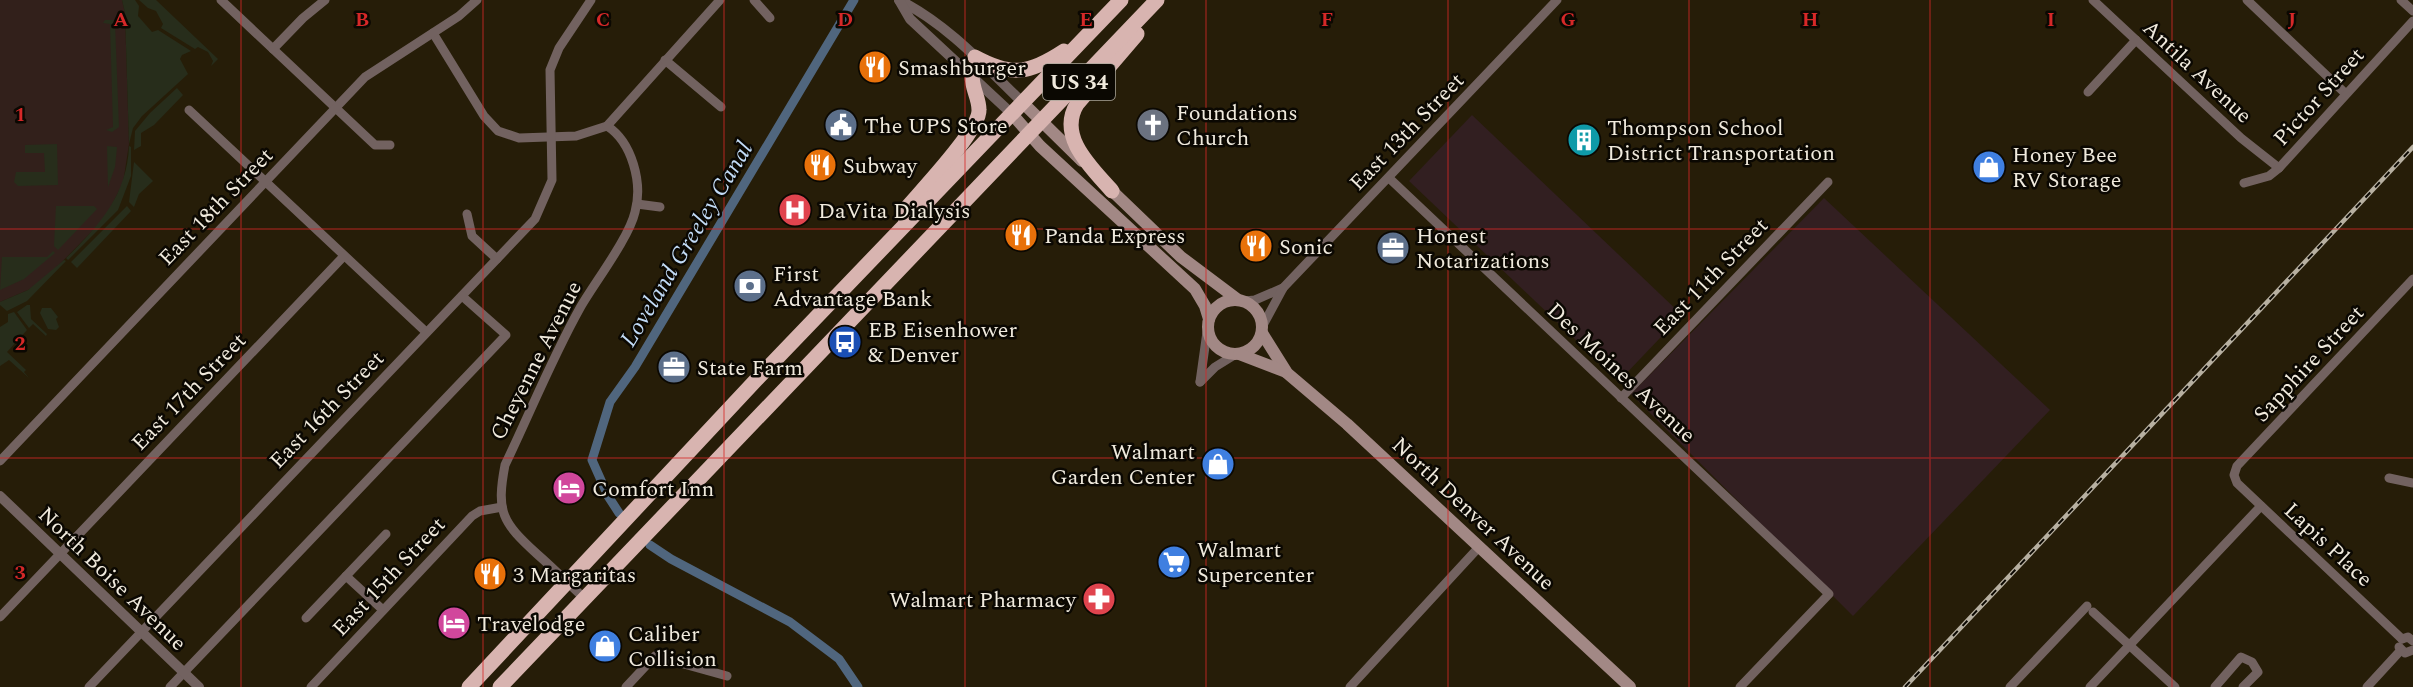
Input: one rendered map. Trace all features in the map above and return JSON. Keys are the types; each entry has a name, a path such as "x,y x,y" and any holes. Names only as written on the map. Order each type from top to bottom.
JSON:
{"highway":[{"name":"US 34","path":"500,687 1157,0"},
{"path":"1112,191 1077,146 1071,129 1071,117 1077,104 1166,0"},
{"path":"975,57 1003,70 1018,71 1035,67 1067,49 1119,2"},
{"name":"US 34","path":"469,687 906,223 1119,2"},
{"path":"906,223 904,211 964,141 978,120 979,110 972,88 972,75"}],"main road":[{"path":"1011,113 1029,133 1195,289 1205,306 1211,340 1215,346 1228,353 1238,354 1254,347 1262,330 1257,311 1181,257 1022,102"},
{"path":"1208,322 1216,307 1240,300"},
{"name":"North Denver Avenue","path":"1262,330 1287,373 1630,687"},
{"name":"North Denver Avenue","path":"1238,354 1287,373"}],"street":[{"path":"221,0 375,145 390,146"},
{"path":"273,49 303,18 325,0"},
{"name":"East 18th Street","path":"0,461 336,108 380,65 433,33 477,0"},
{"name":"East 16th Street","path":"89,687 462,296 540,211 552,180 550,70 559,48 591,0"},
{"path":"433,33 491,126 511,136 552,138 588,134 607,126 720,0"},
{"path":"754,0 771,18"},
{"path":"899,0 924,12 1022,102"},
{"path":"899,0 909,19 1011,113"},
{"name":"East 13th Street","path":"1262,330 1283,288 1557,0"},
{"name":"Antila Avenue","path":"2093,0 2241,138 2278,168"},
{"path":"2247,0 2346,94"},
{"path":"2401,0 2413,11"},
{"name":"Pictor Street","path":"2244,183 2269,176 2278,168 2413,21"},
{"path":"2088,92 2136,40"},
{"path":"665,60 721,106"},
{"path":"189,110 426,332"},
{"name":"Cheyenne Avenue","path":"584,598 510,529 502,507 500,490 505,465 580,308 629,227 637,204 636,177 630,154 616,132 607,126"},
{"name":"Des Moines Avenue","path":"1389,178 1829,594 1740,687"},
{"name":"East 11th Street","path":"1622,398 1828,182"},
{"path":"637,204 660,207"},
{"path":"467,214 472,236 497,259"},
{"name":"East 17th Street","path":"0,617 344,256"},
{"name":"Sapphire Street","path":"2234,475 2237,466 2413,279"},
{"name":"East 13th Street","path":"1240,300 1255,300 1283,288"},
{"path":"170,687 506,335 462,296"},
{"path":"1208,322 1200,382 1214,368 1238,354"},
{"name":"Lapis Place","path":"2234,475 2237,483 2402,639"},
{"path":"2389,478 2413,483"},
{"name":"North Boise Avenue","path":"0,496 199,687"},
{"path":"2090,687 2261,506"},
{"name":"East 15th Street","path":"311,687 472,516 480,511 502,507"},
{"path":"306,618 386,534"},
{"path":"1350,687 1479,547"},
{"path":"346,576 383,610"},
{"path":"2010,687 2090,609 2175,687"},
{"path":"2401,651 2399,647 2402,639 2406,637 2413,640"},
{"path":"2401,651 2408,653 2413,650"},
{"path":"2367,687 2401,651"},
{"path":"626,687 655,656 728,676"},
{"path":"2215,687 2241,657 2252,662 2258,672 2243,687"}],"shaded area":[{"path":"0,0 122,0 125,13 129,144 123,183 105,218 46,278 28,290 0,302"},
{"path":"1472,115 1682,315 1619,381 1409,181"},
{"path":"1824,198 2050,410 1853,616 1631,394"}],"green space":[{"path":"122,0 135,0 139,6 138,16 152,32 158,30 191,51 182,55 180,59 188,74 142,116 133,128 129,144 125,13"},
{"path":"139,0 156,0 218,59 211,66 213,61 208,52 198,47 195,49 161,28 163,24 156,11 148,8"},
{"path":"105,20 113,20 115,23 119,127 112,132 106,130 113,127 110,24 103,23"},
{"path":"177,88 183,95 154,125 141,133 141,146 134,150 135,131 150,113"},
{"path":"57,144 58,185 18,186 14,182 16,172 45,172 44,153 25,153 25,145"},
{"path":"107,146 117,147 115,167 108,187"},
{"path":"129,146 131,147 131,176 118,210 68,260 66,258 100,221 117,195 127,164"},
{"path":"134,162 153,181 139,194 134,207 129,202"},
{"path":"56,206 94,206 97,209 58,250 54,246"},
{"path":"127,206 131,211 77,268 71,262"},
{"path":"53,251 55,253 24,279 0,290 2,257 47,257"},
{"path":"64,260 66,261 27,301 7,311 0,305 0,302 28,290"},
{"path":"30,305 31,319 47,334 46,336 33,324 29,328 17,312"},
{"path":"42,308 51,308 58,317 56,319 59,327 56,330 48,329 40,313"},
{"path":"14,312 27,330 7,352 26,370 24,372 29,378 9,360 0,366 0,327 8,322 8,314"}],"waterway":[{"name":"Loveland Greeley Canal","path":"619,513 608,496 592,460 610,402 635,367 854,0"},
{"name":"Loveland Greeley Canal","path":"650,545 671,559 790,622 839,659 858,687"}],"railway":[{"path":"1905,687 2413,147"}],"place":[{"name":"Smashburger","path":"875,67"},
{"name":"The UPS Store","path":"841,125"},
{"name":"Foundations Church","path":"1153,125"},
{"name":"Thompson School District Transportation","path":"1584,140"},
{"name":"Subway","path":"820,165"},
{"name":"Honey Bee RV Storage","path":"1989,167"},
{"name":"DaVita Dialysis","path":"795,210"},
{"name":"Panda Express","path":"1021,235"},
{"name":"Sonic","path":"1256,246"},
{"name":"Honest Notarizations","path":"1393,248"},
{"name":"First Advantage Bank","path":"750,286"},
{"name":"EB Eisenhower & Denver","path":"845,342"},
{"name":"State Farm","path":"674,367"},
{"name":"Walmart Garden Center","path":"1218,464"},
{"name":"Comfort Inn","path":"569,488"},
{"name":"Walmart Supercenter","path":"1174,562"},
{"name":"3 Margaritas","path":"490,574"},
{"name":"Walmart Pharmacy","path":"1099,599"},
{"name":"Travelodge","path":"454,623"},
{"name":"Caliber Collision","path":"605,646"}]}
